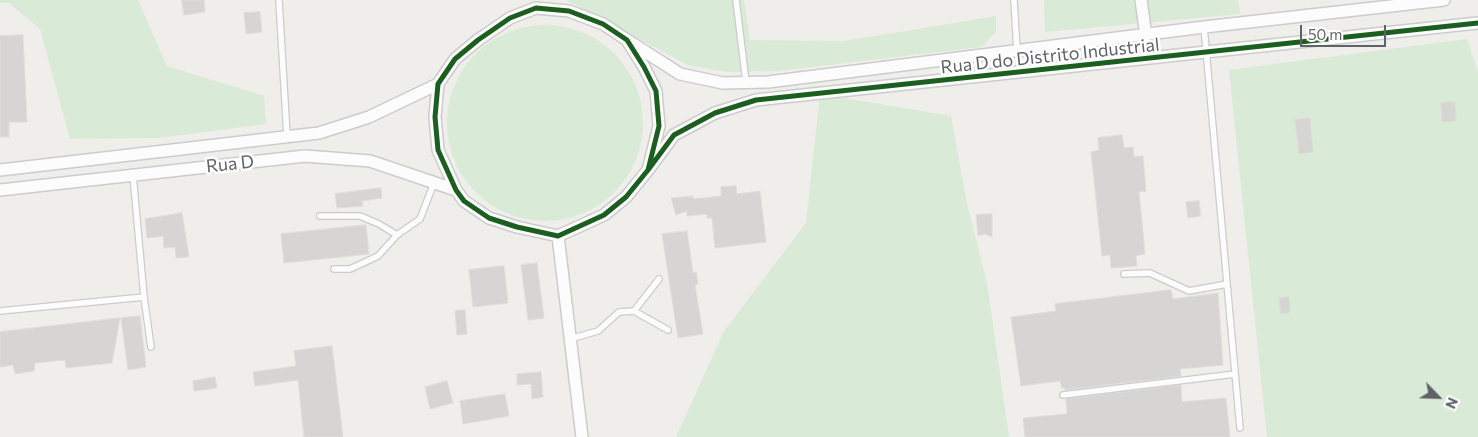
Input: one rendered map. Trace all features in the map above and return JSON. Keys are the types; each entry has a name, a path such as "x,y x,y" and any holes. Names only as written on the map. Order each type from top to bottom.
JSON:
{"street":[{"path":"1141,0 1146,36"},
{"name":"Rua D do Distrito Industrial","path":"438,84 456,59 478,40 510,18 536,8 569,11 603,24 680,74 722,83 768,82 1146,36 1204,27 1439,0"},
{"name":"Rua D do Distrito Industrial","path":"558,236 604,215 626,198 674,135 715,113 756,100 1478,23"},
{"path":"627,40 656,91 659,126 648,170"},
{"path":"438,84 435,117 438,150 456,190 464,201 489,218 517,228 558,236 582,437"},
{"name":"Rua D","path":"0,170 319,132 370,117 438,84"},
{"name":"Rua D","path":"0,190 305,156 370,161 456,190"},
{"path":"112,157 114,177"}],"lane":[{"path":"279,0 287,136"},
{"path":"736,0 746,82"},
{"path":"1014,0 1017,51"},
{"path":"1204,27 1240,428"},
{"path":"133,175 144,298 151,347"},
{"path":"334,269 350,269 378,256 397,235 420,219 434,182"},
{"path":"320,216 360,216 379,224 397,235"},
{"path":"1124,274 1150,273 1189,291 1227,284"},
{"path":"634,311 659,280"},
{"path":"0,311 144,298"},
{"path":"570,338 598,331 619,312 634,311 668,330"},
{"path":"1063,395 1235,374"}],"green space":[{"path":"0,0 138,0 167,66 264,96 266,124 159,138 70,139 40,29 9,3 0,3"},
{"path":"566,0 744,0 750,40 844,41 996,16 996,32 981,47 778,71 726,72 688,65"},
{"path":"1044,0 1238,0 1240,14 1045,32"},
{"path":"555,25 583,32 600,41 615,53 627,68 636,85 642,104 642,142 636,161 627,178 615,193 600,205 583,214 564,220 535,221 507,214 490,205 475,193 463,178 454,161 448,142 447,113 454,85 463,68 475,53 490,41 507,32 526,26"},
{"path":"1467,39 1478,72 1478,437 1267,437 1229,70"},
{"path":"820,94 951,116 966,199 987,283 1009,437 676,437 724,331 806,223"}],"building":[{"path":"182,0 204,0 205,12 184,15"},
{"path":"260,12 262,32 246,34 244,13"},
{"path":"23,35 27,122 9,122 9,137 0,137 0,36"},
{"path":"1455,102 1456,121 1442,122 1441,103"},
{"path":"1310,118 1313,152 1299,154 1295,120"},
{"path":"1122,135 1124,148 1133,147 1134,157 1143,156 1146,191 1139,192 1145,254 1136,256 1137,266 1111,268 1110,255 1102,256 1091,152 1099,150 1098,138"},
{"path":"736,186 737,194 760,191 766,242 715,248 712,218 707,218 707,214 687,216 687,211 676,215 671,198 693,196 693,199 721,196 721,187"},
{"path":"381,188 382,198 362,201 363,206 337,208 335,194"},
{"path":"1199,201 1201,216 1188,218 1186,202"},
{"path":"182,213 189,257 176,258 175,247 164,248 163,236 147,238 145,219"},
{"path":"992,214 992,237 985,234 978,236 976,215"},
{"path":"366,225 369,254 284,263 281,234"},
{"path":"687,231 693,273 696,272 698,284 695,285 703,334 678,338 662,234"},
{"path":"537,263 544,318 528,320 521,265"},
{"path":"504,266 508,303 473,307 469,270"},
{"path":"1171,290 1173,299 1218,293 1223,365 1180,369 1181,376 1065,390 1065,388 1062,388 1060,381 1021,386 1011,317 1056,311 1055,304"},
{"path":"1289,297 1290,313 1281,314 1279,298"},
{"path":"465,310 467,334 457,335 455,311"},
{"path":"140,316 146,367 128,370 121,318"},
{"path":"120,318 112,363 66,368 65,360 35,363 34,371 15,374 13,365 0,367 0,332"},
{"path":"332,346 343,437 304,437 298,380 255,386 253,372 296,366 294,351"},
{"path":"541,372 543,397 532,399 531,384 517,385 517,374"},
{"path":"215,377 217,388 194,391 193,381"},
{"path":"447,381 453,403 430,409 425,387"},
{"path":"1181,385 1182,402 1226,398 1230,437 1025,437 1023,418 1067,414 1066,399"},
{"path":"505,394 509,416 463,424 460,401"}],"cycle path":[{"path":"536,8 569,11 603,24 627,40 656,91 659,126 648,170 626,197 604,215 558,236 517,227 489,218 464,201 456,190 438,150 435,117 438,84 455,59 510,18 536,8"},
{"path":"648,170 674,135 715,113 756,100 1478,23"}]}
